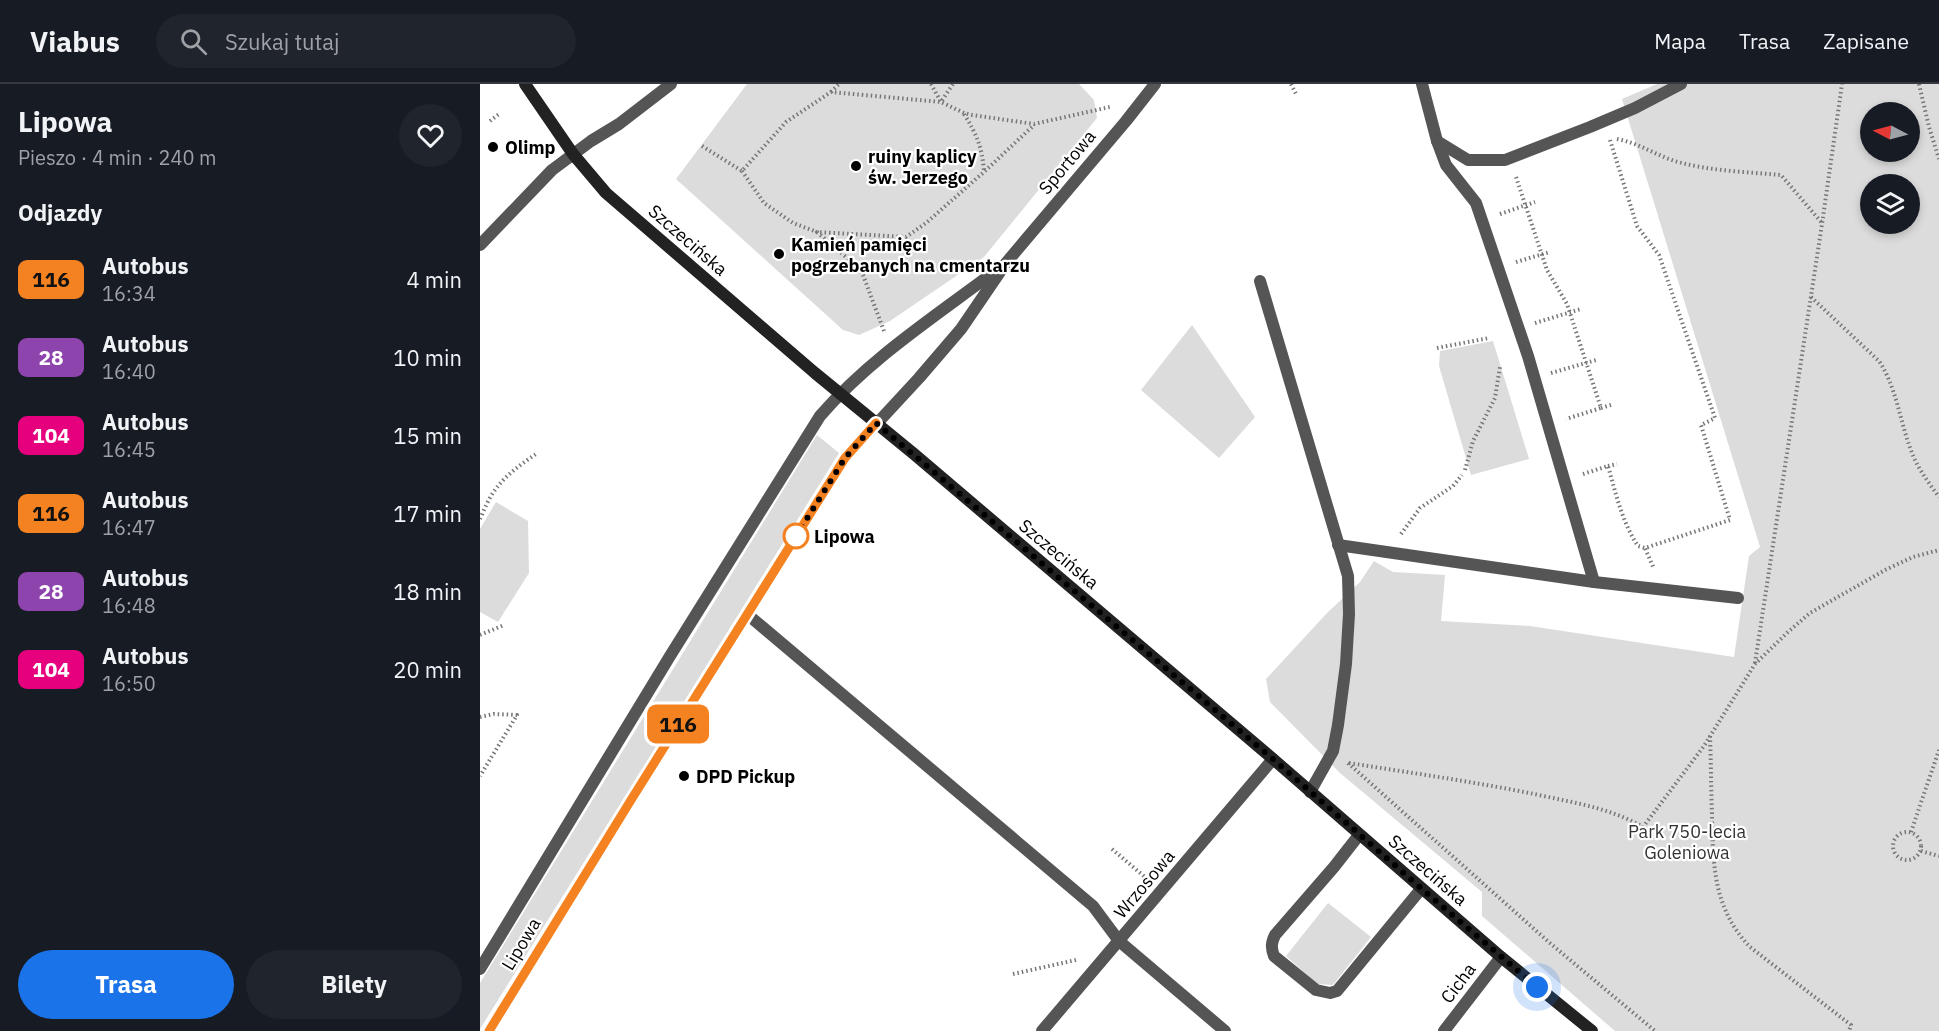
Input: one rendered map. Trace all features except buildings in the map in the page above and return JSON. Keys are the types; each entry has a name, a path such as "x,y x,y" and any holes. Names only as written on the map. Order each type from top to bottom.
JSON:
{"street":[{"name":"Szczecińska","path":"525,84 573,154 606,193 1273,759 1501,957 1592,1031"},
{"path":"480,245 552,170 619,124 671,84"},
{"name":"Sportowa","path":"876,423 961,329 1006,263 1155,84"},
{"path":"1422,84 1437,141 1446,165 1476,203 1528,356 1594,582"},
{"path":"1437,141 1468,160 1505,160 1635,108 1681,84"},
{"name":"Sportowa","path":"840,393 890,351 1006,263"},
{"path":"1260,281 1348,576 1346,664 1333,751 1310,792"},
{"name":"Lipowa","path":"480,969 758,513 820,416 840,393"},
{"name":"Lipowa","path":"489,1031 845,458 876,423"},
{"path":"1338,545 1594,582 1738,598"},
{"path":"747,614 1093,906 1119,941 1225,1031"},
{"name":"Wrzosowa","path":"1042,1031 1273,759"},
{"path":"1359,835 1275,935 1271,949 1274,956 1316,990 1330,993 1337,991 1422,889"},
{"name":"Cicha","path":"1444,1031 1501,957"}],"path":[{"path":"741,171 786,122 831,92 839,84"},
{"path":"931,84 941,102"},
{"path":"941,102 953,84"},
{"path":"1291,84 1297,96"},
{"path":"1755,664 1842,84"},
{"path":"1919,84 1939,159"},
{"path":"831,92 941,102 964,113 1034,124 1112,107"},
{"path":"964,113 982,151 984,172"},
{"path":"490,121 499,114"},
{"path":"702,146 741,171 764,203 793,223 817,232 906,237 926,223 984,172 1034,124"},
{"path":"1590,127 1678,162 1718,169 1781,175 1822,224"},
{"path":"1608,466 1623,518 1638,546 1645,548 1731,520 1701,424 1715,418 1659,255 1636,226 1610,140"},
{"path":"1514,172 1547,270 1567,304 1601,408"},
{"path":"1494,216 1535,202"},
{"path":"817,232 853,263 863,275 884,332"},
{"path":"1509,264 1550,252"},
{"path":"1811,297 1879,361 1887,373 1911,452 1918,468 1939,497"},
{"path":"1529,325 1581,309"},
{"path":"1437,348 1489,338"},
{"path":"1545,375 1596,360"},
{"path":"1466,470 1473,441 1495,398 1500,367"},
{"path":"1560,421 1611,405"},
{"path":"480,519 492,494 503,480 511,471 536,454"},
{"path":"1577,476 1617,464"},
{"path":"1398,537 1420,508 1453,486 1462,475"},
{"path":"1645,548 1663,589"},
{"path":"1655,1031 1551,944 1348,763 1499,787 1587,805 1613,812 1643,827 1710,735 1755,664 1810,613 1885,570 1913,557 1939,550"},
{"path":"480,635 504,625"},
{"path":"480,717 494,714 517,715 480,776"},
{"path":"1710,735 1713,859 1716,885 1728,916 1738,935 1750,947 1851,1025 1849,1031"},
{"path":"1911,832 1939,750"},
{"path":"1911,832 1919,837 1921,851 1911,860 1902,860 1895,854 1893,846 1896,837 1911,832"},
{"path":"1112,849 1147,879"},
{"path":"1921,851 1939,856"},
{"path":"1013,974 1080,959"}],"green space":[{"path":"747,84 1079,84 1094,100 1097,118 984,257 890,321 859,335 843,330 676,179"},
{"name":"Park 750-lecia Goleniowa","path":"1657,84 1939,84 1939,1031 1615,1031 1482,916 1482,892 1340,773 1270,702 1266,679 1327,613 1360,582 1374,561 1393,572 1445,575 1441,621 1530,626 1734,657 1749,556 1760,547 1622,99"},
{"path":"1192,325 1255,417 1219,458 1141,390"},
{"path":"1493,341 1529,459 1471,475 1439,366 1440,351"},
{"path":"817,435 839,453 480,1029 480,983"},
{"path":"496,502 528,521 529,573 498,622 480,612 480,529"},
{"path":"1328,903 1371,937 1333,985 1317,984 1286,956"}],"bus line":[{"name":"116","path":"489,1031 845,458 876,423"}],"place":[{"name":"Olimp","path":"493,147"},
{"name":"ruiny kaplicy św. Jerzego","path":"856,166"},
{"name":"Kamień pamięci pogrzebanych na cmentarzu","path":"779,254"},
{"name":"Lipowa","path":"796,536"},
{"name":"DPD Pickup","path":"684,776"}],"route":[{"path":"796,536 845,458 876,423 1273,759 1537,987"}]}
